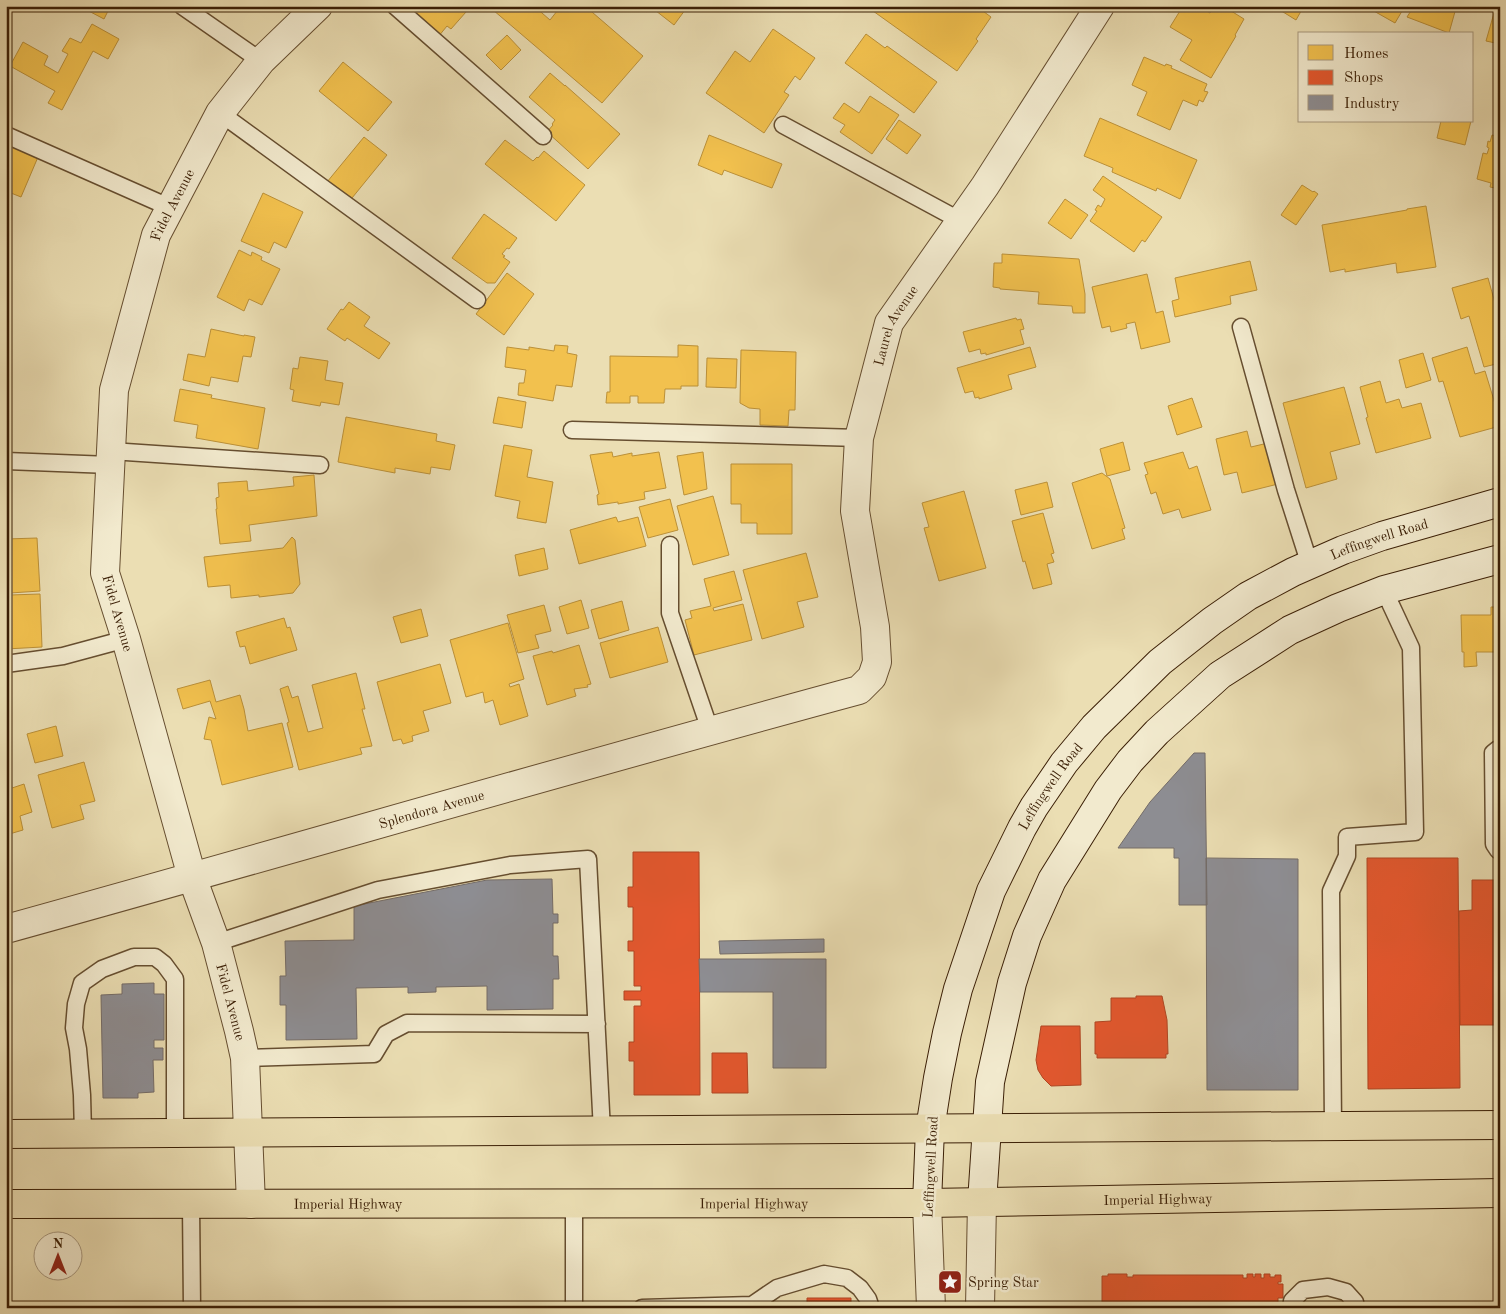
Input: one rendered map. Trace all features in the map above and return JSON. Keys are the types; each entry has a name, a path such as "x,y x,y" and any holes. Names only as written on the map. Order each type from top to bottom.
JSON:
{"main road":[{"path":"6,1134 1500,1125"},
{"name":"Imperial Highway","path":"6,1204 927,1203 1500,1193"}],"street":[{"name":"Fidel Avenue","path":"251,1204 245,1058 216,943 192,877 126,639 105,573 114,390 156,235 220,113 261,60 318,6"},
{"name":"Laurel Avenue","path":"859,690 872,677 877,662 875,627 855,511 859,438 889,323 985,186 1100,6"},
{"name":"Leffingwell Road","path":"931,1308 927,1203 930,1129 947,1033 958,990 991,891 1022,828 1064,763 1094,727 1160,662 1204,627 1248,596 1343,550 1382,536 1500,502"},
{"path":"980,1308 982,1202 990,1082 1012,983 1027,936 1052,880 1108,790 1130,761 1157,732 1220,675 1290,630 1384,590 1500,559"},
{"name":"Splendora Avenue","path":"6,929 710,730 859,690"}],"lane":[{"path":"182,6 261,60"},
{"path":"395,6 543,136"},
{"path":"220,113 477,300"},
{"path":"784,126 961,221"},
{"path":"6,135 171,208"},
{"path":"1241,327 1286,490 1310,565"},
{"path":"572,430 859,438"},
{"path":"6,461 111,458 320,465"},
{"path":"670,545 670,613 710,730"},
{"path":"1334,1126 1331,891 1347,856 1347,837 1416,832 1411,648 1384,590"},
{"path":"6,664 63,656 126,639"},
{"path":"1500,749 1494,753 1494,844 1500,850"},
{"path":"216,943 378,890 510,865 588,859 602,1131"},
{"path":"83,1134 78,1049 74,1028 76,1004 82,983 102,969 134,956 155,958 164,964 175,978 175,1134"},
{"path":"245,1058 374,1054 386,1034 407,1023 597,1024"},
{"path":"191,1204 192,1308"},
{"path":"574,1204 574,1308"},
{"path":"642,1308 752,1307 777,1288 824,1274 847,1278 860,1288 868,1299 871,1308"},
{"path":"1292,1308 1292,1301 1303,1290 1328,1287 1346,1292 1355,1302 1356,1308"}],"building: Homes":[{"path":"76,6 118,6 115,11 109,9 104,19"},
{"path":"405,6 468,6 465,9 463,7 462,9 466,12 451,29 447,26 438,37"},
{"path":"496,6 534,6 550,20 561,6 585,6 643,56 602,103 493,10"},
{"path":"640,6 688,6 674,25 651,7 647,12"},
{"path":"866,6 976,6 991,17 976,39 978,41 957,71"},
{"path":"1183,6 1198,6 1210,13 1215,6 1223,6 1244,19 1211,78 1180,60 1192,40 1170,27"},
{"path":"1271,6 1304,6 1296,20"},
{"path":"1365,6 1405,6 1395,23"},
{"path":"1414,6 1452,6 1456,8 1449,32 1407,17"},
{"path":"1496,6 1500,6 1500,44 1486,41"},
{"path":"92,24 119,39 108,59 93,51 62,110 48,103 55,91 10,66 23,42 48,56 44,65 58,73 68,54 62,51 70,38 81,43"},
{"path":"773,29 815,58 800,80 795,76 784,92 789,95 764,133 706,93 735,51 750,62"},
{"path":"866,34 885,48 887,46 937,82 914,113 845,63"},
{"path":"507,35 521,50 501,70 486,55"},
{"path":"1144,57 1165,66 1166,64 1172,66 1171,68 1207,84 1204,91 1208,92 1203,102 1199,100 1197,106 1183,100 1170,130 1137,115 1147,92 1132,85"},
{"path":"343,62 392,102 368,131 319,91"},
{"path":"550,73 620,134 588,169 547,132 555,120 529,97"},
{"path":"870,96 899,115 872,154 840,132 845,125 833,118 844,103 859,113"},
{"path":"1100,118 1197,160 1180,199 1157,188 1156,191 1112,172 1113,168 1084,156"},
{"path":"899,120 921,135 907,154 886,139"},
{"path":"1441,122 1471,122 1465,145 1437,138"},
{"path":"709,135 782,164 772,188 724,170 722,175 698,165"},
{"path":"1492,135 1500,137 1500,189 1490,187 1491,183 1477,179 1483,153 1487,154 1489,148 1487,147 1488,141 1490,142"},
{"path":"364,137 387,155 352,198 327,182"},
{"path":"505,140 533,161 544,151 585,185 556,221 485,164"},
{"path":"6,144 38,157 21,197 6,191"},
{"path":"1103,176 1162,217 1145,242 1142,240 1134,252 1090,221 1097,211 1095,210 1098,205 1101,207 1105,199 1093,190"},
{"path":"1302,185 1318,194 1296,225 1281,215"},
{"path":"263,193 303,212 286,248 274,242 269,253 241,241"},
{"path":"1065,199 1088,215 1071,239 1048,223"},
{"path":"1426,206 1436,267 1397,273 1396,263 1345,272 1345,269 1330,272 1322,225"},
{"path":"484,214 517,238 509,249 507,248 502,254 510,262 495,283 487,283 452,258"},
{"path":"239,250 251,256 252,252 262,257 261,260 280,269 262,305 249,299 244,311 217,297"},
{"path":"1002,254 1079,259 1085,294 1085,313 1073,313 1072,306 1038,304 1039,292 993,287 994,263 1002,263"},
{"path":"1250,261 1257,290 1230,296 1231,304 1175,317 1172,301 1179,299 1175,278"},
{"path":"507,273 534,294 504,335 476,314"},
{"path":"1147,274 1156,313 1163,311 1170,342 1141,349 1135,322 1126,324 1127,328 1111,332 1110,326 1102,328 1092,287"},
{"path":"1488,278 1500,321 1500,363 1484,367 1469,316 1461,319 1452,288"},
{"path":"349,302 370,317 364,326 390,343 379,359 347,338 345,341 327,329 341,309 343,310"},
{"path":"1016,318 1017,320 1021,319 1024,329 1020,330 1024,344 986,355 986,353 981,354 980,349 969,352 963,332"},
{"path":"211,329 255,337 251,357 243,356 238,382 211,377 209,386 183,380 188,354 205,357"},
{"path":"555,345 568,346 567,353 577,355 572,387 556,385 553,401 518,395 519,383 524,383 526,370 505,367 507,347 529,350 529,347 554,351"},
{"path":"678,345 698,346 698,386 681,386 681,389 665,389 664,403 638,403 638,396 630,396 630,403 606,403 607,392 610,392 610,356 678,357"},
{"path":"1030,347 1036,367 1008,375 1012,389 979,399 979,397 975,398 973,391 965,393 957,368"},
{"path":"1467,347 1475,374 1485,371 1500,420 1500,426 1460,437 1443,381 1439,382 1432,358"},
{"path":"741,350 796,352 795,410 789,410 788,426 760,425 760,409 749,408 740,403"},
{"path":"1423,353 1431,380 1406,388 1399,360"},
{"path":"300,357 328,361 325,380 343,383 339,405 321,402 320,406 292,401 294,390 290,389 293,368 298,369"},
{"path":"707,358 737,359 736,388 706,387"},
{"path":"1380,381 1386,403 1399,399 1402,408 1421,403 1431,438 1376,453 1360,387"},
{"path":"1344,387 1360,444 1330,452 1337,479 1306,488 1283,403"},
{"path":"180,389 212,395 211,398 265,408 258,449 196,438 198,425 174,421"},
{"path":"498,397 526,402 522,428 493,423"},
{"path":"1192,398 1202,427 1177,435 1168,406"},
{"path":"346,417 437,434 436,441 455,445 450,470 431,467 430,474 395,468 395,473 338,462"},
{"path":"1247,431 1251,447 1268,443 1278,484 1242,493 1237,472 1224,475 1216,439"},
{"path":"1123,442 1130,470 1107,476 1100,449"},
{"path":"504,445 532,450 527,477 553,482 546,523 517,518 520,501 495,496"},
{"path":"612,452 613,457 632,453 632,456 659,452 666,488 644,492 645,499 618,504 618,502 598,505 597,495 599,494 590,455"},
{"path":"703,452 707,489 684,495 677,456"},
{"path":"1183,452 1189,469 1197,466 1211,510 1182,518 1179,509 1163,514 1156,492 1151,494 1145,475 1148,474 1144,463"},
{"path":"731,464 792,464 792,534 757,534 757,523 741,523 741,504 731,504"},
{"path":"1102,473 1110,479 1125,528 1122,529 1125,539 1092,549 1072,483"},
{"path":"314,475 317,516 249,525 251,541 220,544 216,509 216,498 219,497 218,483 247,481 248,491 294,486 293,477"},
{"path":"1047,482 1053,507 1021,515 1015,490"},
{"path":"964,491 986,568 939,581 924,528 929,527 922,503"},
{"path":"713,496 729,555 693,565 677,506"},
{"path":"670,499 678,530 648,538 639,507"},
{"path":"1043,513 1054,553 1051,554 1054,562 1047,564 1052,584 1033,589 1025,561 1023,562 1012,521"},
{"path":"616,517 618,522 638,517 646,546 579,564 570,530"},
{"path":"292,537 295,540 300,584 293,593 231,598 230,585 208,587 204,557 283,548"},
{"path":"37,538 40,591 10,593 9,579 6,580 6,539"},
{"path":"544,548 548,569 519,576 515,555"},
{"path":"806,553 818,597 797,602 804,627 762,639 743,570"},
{"path":"734,571 742,600 713,608 714,611 743,604 752,640 694,655 685,620 692,618 690,611 711,606 704,579"},
{"path":"40,594 42,647 6,649 6,609 11,609 10,595"},
{"path":"581,600 589,628 567,634 559,607"},
{"path":"622,601 629,630 599,639 591,610"},
{"path":"544,605 551,631 535,635 539,648 518,653 507,615"},
{"path":"1491,607 1500,607 1500,662 1495,662 1495,652 1476,652 1477,666 1464,667 1461,615 1491,615"},
{"path":"421,609 428,636 401,643 393,617"},
{"path":"284,618 287,628 290,627 297,650 250,664 245,646 240,647 236,632"},
{"path":"508,623 524,679 509,684 510,687 519,684 528,716 500,725 493,700 485,703 483,692 466,697 450,640"},
{"path":"658,627 668,662 610,678 600,643"},
{"path":"579,645 591,684 587,685 588,687 574,689 576,696 547,705 533,656 552,651 553,653"},
{"path":"440,664 451,703 423,711 429,731 412,736 413,741 403,744 401,739 393,741 377,682"},
{"path":"1500,667 1499,701 1499,693 1495,693 1495,672"},
{"path":"356,673 365,709 362,709 372,746 360,748 362,754 299,770 280,689 288,686 292,698 298,696 308,732 323,728 312,685"},
{"path":"210,680 216,702 240,695 248,731 282,723 293,767 222,785 211,740 204,739 209,717 216,719 210,701 183,709 177,689"},
{"path":"56,726 63,756 35,763 27,734"},
{"path":"84,762 95,801 80,805 84,819 52,828 38,775"},
{"path":"11,783 12,788 24,784 32,812 20,816 23,830 6,835 6,784"}],"building: Shops":[{"path":"633,852 699,852 700,1095 634,1095 634,1061 629,1061 629,1042 634,1042 634,1006 641,1006 641,1000 624,1000 624,991 641,991 641,986 634,986 634,951 628,951 628,941 633,941 633,907 628,907 628,887 633,887"},
{"path":"1367,858 1458,858 1460,1088 1368,1089"},
{"path":"1472,880 1500,880 1500,1025 1460,1025 1459,911 1472,910"},
{"path":"1136,996 1162,996 1167,1020 1168,1054 1166,1054 1166,1058 1097,1058 1097,1054 1095,1054 1095,1022 1111,1021 1111,998 1136,998"},
{"path":"1041,1026 1080,1026 1081,1085 1051,1086 1043,1078 1038,1070 1036,1060"},
{"path":"712,1053 747,1053 748,1093 712,1093"},
{"path":"1108,1274 1127,1274 1127,1277 1133,1277 1133,1275 1243,1275 1243,1278 1247,1278 1247,1274 1253,1274 1253,1277 1255,1277 1255,1274 1261,1274 1261,1278 1264,1278 1264,1274 1270,1274 1270,1277 1281,1275 1281,1282 1278,1282 1278,1284 1283,1284 1283,1298 1278,1298 1278,1308 1102,1308 1102,1276 1108,1276"},
{"path":"807,1298 851,1298 851,1308 807,1308"}],"building: Industry":[{"path":"1194,753 1205,753 1207,905 1179,905 1179,858 1174,858 1174,848 1118,848 1150,802"},
{"path":"1206,858 1298,859 1298,1090 1207,1090"},
{"path":"552,879 553,914 558,914 558,923 553,923 553,956 558,956 559,979 553,979 553,1009 487,1010 487,986 436,987 436,992 408,993 408,987 356,988 357,1039 286,1040 286,1005 280,1005 280,976 286,976 285,941 354,940 354,906 487,880"},
{"path":"824,939 824,952 720,954 719,941"},
{"path":"699,959 826,959 826,1068 773,1068 773,992 700,992"},
{"path":"154,983 154,994 164,994 164,1040 154,1040 154,1048 163,1048 163,1060 153,1060 154,1092 138,1093 138,1098 103,1098 101,995 122,994 122,984"}],"place":[{"name":"Spring Star","path":"950,1282"}]}
